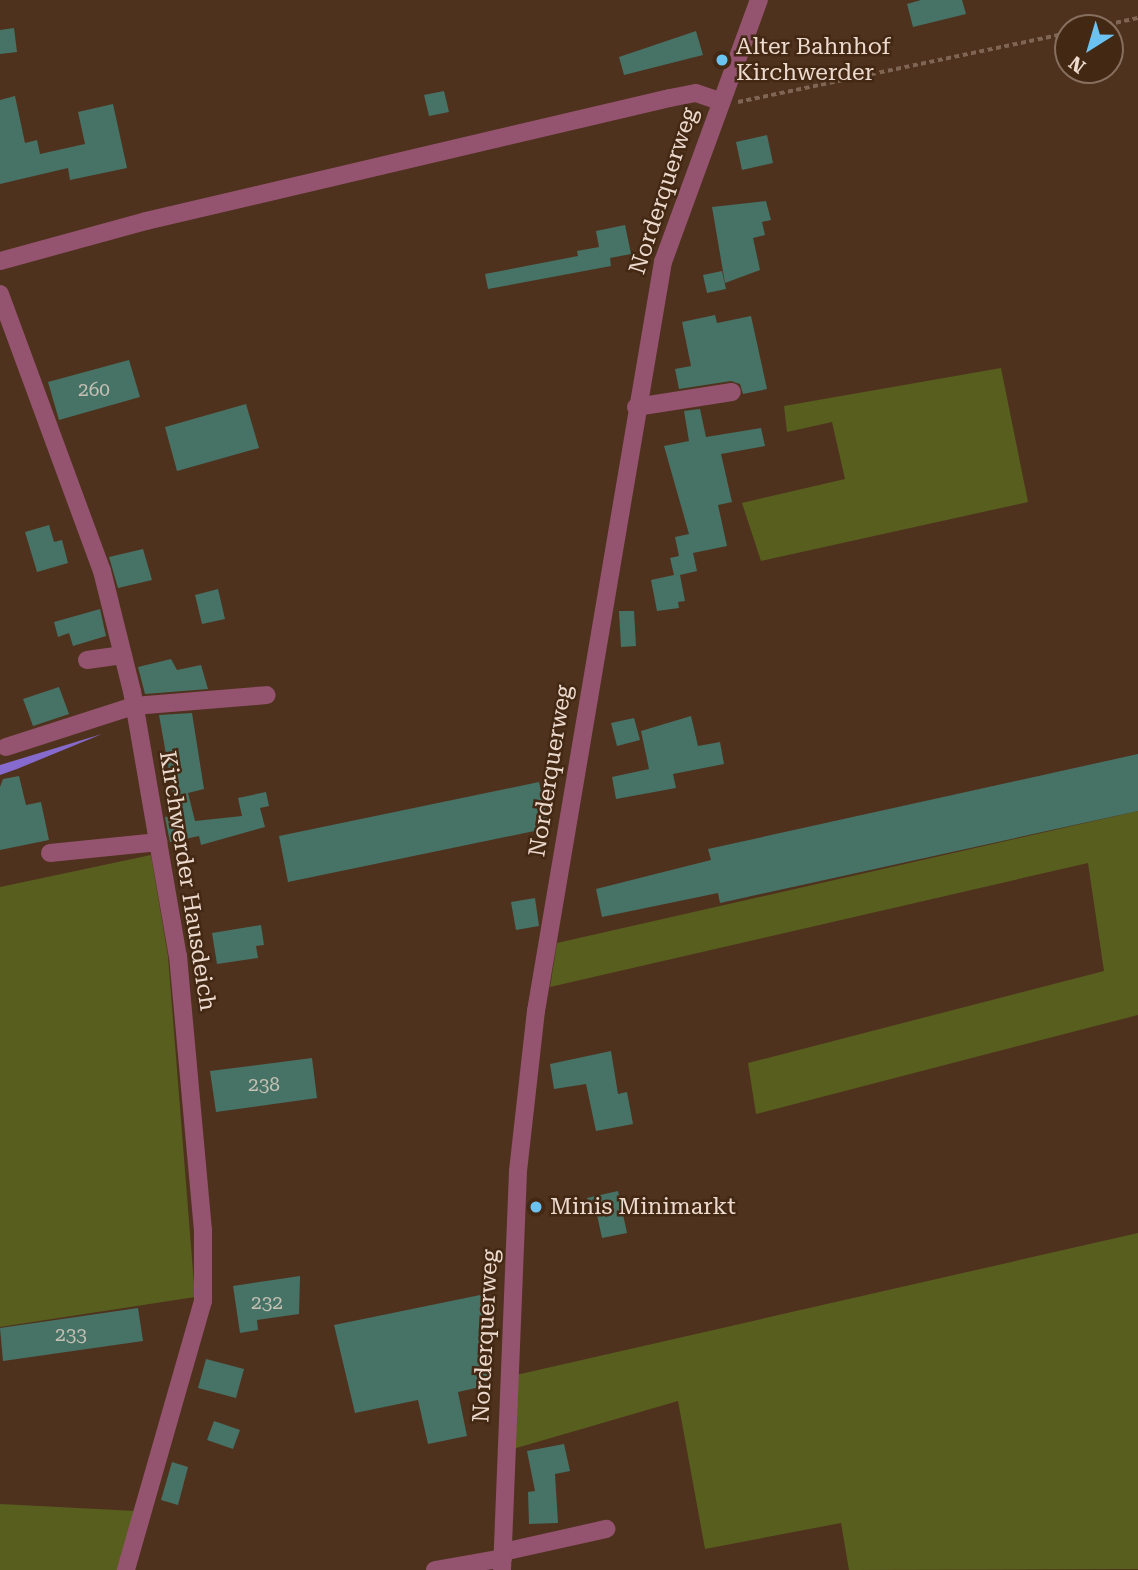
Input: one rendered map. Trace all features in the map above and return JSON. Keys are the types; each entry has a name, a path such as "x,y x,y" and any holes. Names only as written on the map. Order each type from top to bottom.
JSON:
{"street":[{"name":"Norderquerweg","path":"502,1560 518,1171 536,1011 636,407 663,262 719,101 759,0"},
{"path":"0,261 146,221 670,98 696,93 719,101"},
{"name":"Kirchwerder Hausdeich","path":"0,294 102,571 134,706 178,956 203,1230 203,1301 126,1570"},
{"path":"636,407 732,392"},
{"path":"87,660 123,655"},
{"path":"6,747 134,706 267,695"},
{"path":"50,853 158,842"},
{"path":"435,1570 502,1560 606,1529"}],"path":[{"path":"719,101 752,103 1054,36"}],"green space":[{"path":"1001,368 1028,502 761,561 742,503 845,479 832,422 787,432 784,406"},
{"path":"1138,811 1138,1015 756,1114 748,1063 1104,971 1088,863 550,987 557,943"},
{"path":"151,855 168,956 195,1297 0,1327 0,887"},
{"path":"1138,1233 1138,1569 849,1570 841,1523 705,1549 678,1401 513,1449 516,1375"},
{"path":"0,1504 136,1511 118,1570 0,1570"}],"shaded area":[{"path":"102,734 17,769 0,775 0,765"}],"building":[{"path":"921,0 962,0 966,14 913,27 907,4"},
{"path":"14,28 17,52 0,54 0,30"},
{"path":"696,31 703,55 624,75 619,57"},
{"path":"444,91 449,112 429,116 424,95"},
{"path":"15,96 25,143 37,140 40,154 85,144 78,112 113,104 127,168 70,180 68,168 0,184 0,100"},
{"path":"767,135 773,163 742,170 736,142"},
{"path":"766,201 771,220 762,222 765,235 753,238 760,270 725,283 712,207"},
{"path":"625,225 631,254 610,258 611,266 488,289 485,274 578,256 577,251 599,247 596,231"},
{"path":"722,271 726,289 707,293 703,275"},
{"path":"715,315 717,323 751,316 767,389 743,394 740,384 731,381 679,389 675,369 691,366 682,322"},
{"path":"129,360 140,397 59,420 48,382"},
{"path":"246,404 259,448 177,471 165,427"},
{"path":"700,409 706,437 761,428 765,446 721,454 732,502 718,505 727,546 693,553 697,571 680,575 685,601 678,602 679,608 657,611 651,580 674,575 670,558 679,556 675,537 689,534 664,446 689,441 684,411"},
{"path":"49,525 54,542 62,540 68,563 37,572 25,532"},
{"path":"143,549 152,580 118,588 109,557"},
{"path":"218,589 225,619 202,624 195,595"},
{"path":"100,609 106,636 73,646 69,633 58,637 54,622"},
{"path":"619,611 634,611 636,646 621,647"},
{"path":"171,659 177,670 201,665 208,689 145,694 138,667"},
{"path":"59,687 69,714 33,726 23,699"},
{"path":"192,713 204,789 188,793 195,821 242,816 238,798 266,792 269,806 260,808 265,827 201,845 199,836 170,842 165,817 177,815 159,715"},
{"path":"691,716 698,746 720,742 724,764 673,774 676,788 616,799 612,777 649,769 641,731"},
{"path":"634,718 640,740 617,746 611,723"},
{"path":"1138,754 1138,811 720,903 718,893 602,917 596,889 711,860 708,849"},
{"path":"19,776 26,805 41,802 49,840 0,850 0,787 3,779"},
{"path":"539,782 549,828 288,882 279,836"},
{"path":"535,898 539,926 516,930 511,902"},
{"path":"261,925 264,945 256,946 258,958 217,964 212,933"},
{"path":"611,1051 618,1094 627,1092 633,1124 596,1131 586,1084 554,1089 550,1064"},
{"path":"312,1058 317,1098 216,1112 210,1071"},
{"path":"618,1191 627,1233 602,1238 596,1210 590,1211 587,1198"},
{"path":"300,1276 299,1314 257,1320 258,1330 240,1333 233,1286"},
{"path":"485,1294 493,1334 479,1337 489,1385 458,1392 467,1436 428,1444 418,1400 355,1413 334,1325"},
{"path":"138,1308 143,1341 3,1361 0,1328"},
{"path":"206,1359 244,1369 236,1398 198,1388"},
{"path":"214,1421 240,1430 233,1449 207,1440"},
{"path":"564,1444 570,1471 555,1474 558,1523 529,1524 528,1492 535,1491 527,1451"},
{"path":"172,1462 188,1467 178,1505 161,1500"}],"place":[{"name":"Alter Bahnhof Kirchwerder","path":"722,60"},
{"name":"Minis Minimarkt","path":"536,1207"}]}
